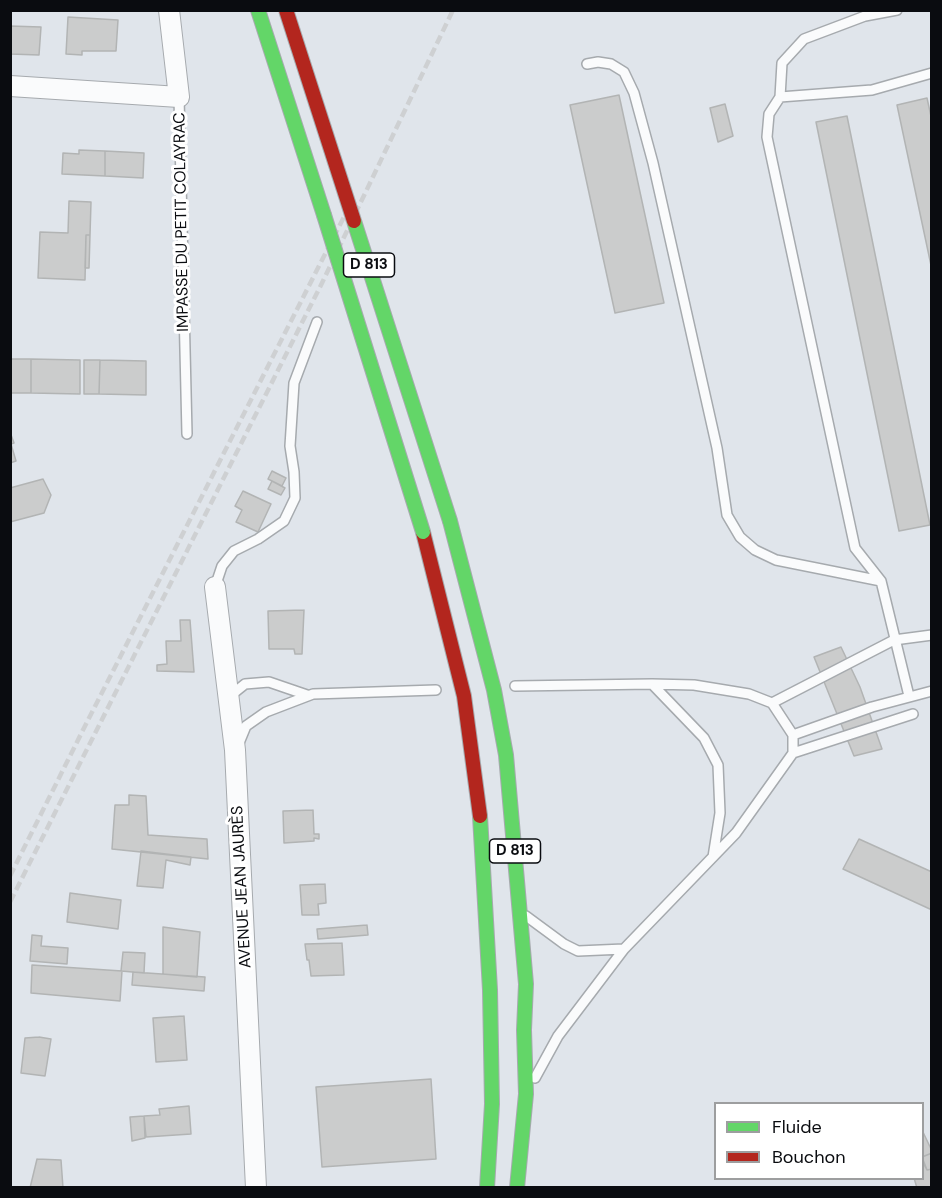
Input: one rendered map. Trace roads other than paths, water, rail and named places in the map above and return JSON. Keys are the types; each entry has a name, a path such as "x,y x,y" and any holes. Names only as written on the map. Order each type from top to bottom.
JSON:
{"main road":[{"name":"D 813","path":"258,10 423,532 464,696 482,833 490,990 492,1104 487,1188"},
{"name":"D 813","path":"286,10 450,521 494,690 506,755 526,984 524,1030 526,1094 517,1188"}],"street":[{"name":"IMPASSE DU PETIT COLAYRAC","path":"169,10 179,96"},
{"path":"10,86 179,96"},
{"name":"AVENUE JEAN JAURÈS","path":"215,587 235,750 256,1188"}],"lane":[{"path":"897,10 865,16 804,39 782,63 780,97 769,114 767,136 855,548 881,581 909,696"},
{"path":"586,64 598,62 610,64 624,72 634,93 653,163 717,448 727,515 740,537 755,550 776,560 881,581"},
{"path":"780,97 872,90 932,73"},
{"name":"IMPASSE DU PETIT COLAYRAC","path":"179,96 187,434"},
{"path":"215,587 222,566 234,551 258,539 284,521 295,498 290,446 294,383 317,322"},
{"path":"771,703 894,639 932,635"},
{"path":"228,698 244,684 269,682 307,695"},
{"path":"652,684 704,738 718,765 720,813 713,857"},
{"path":"515,687 694,685 749,694 771,703 793,735 793,753 736,833 624,949 558,1036 526,1094"},
{"path":"235,750 246,726 255,719 284,703 307,695 436,690"},
{"path":"793,735 909,696 932,691"},
{"path":"793,753 913,714"},
{"path":"520,912 564,944 578,951 624,949"}],"railway":[{"path":"10,902 322,283 453,10"},
{"path":"10,876 348,209"}]}
